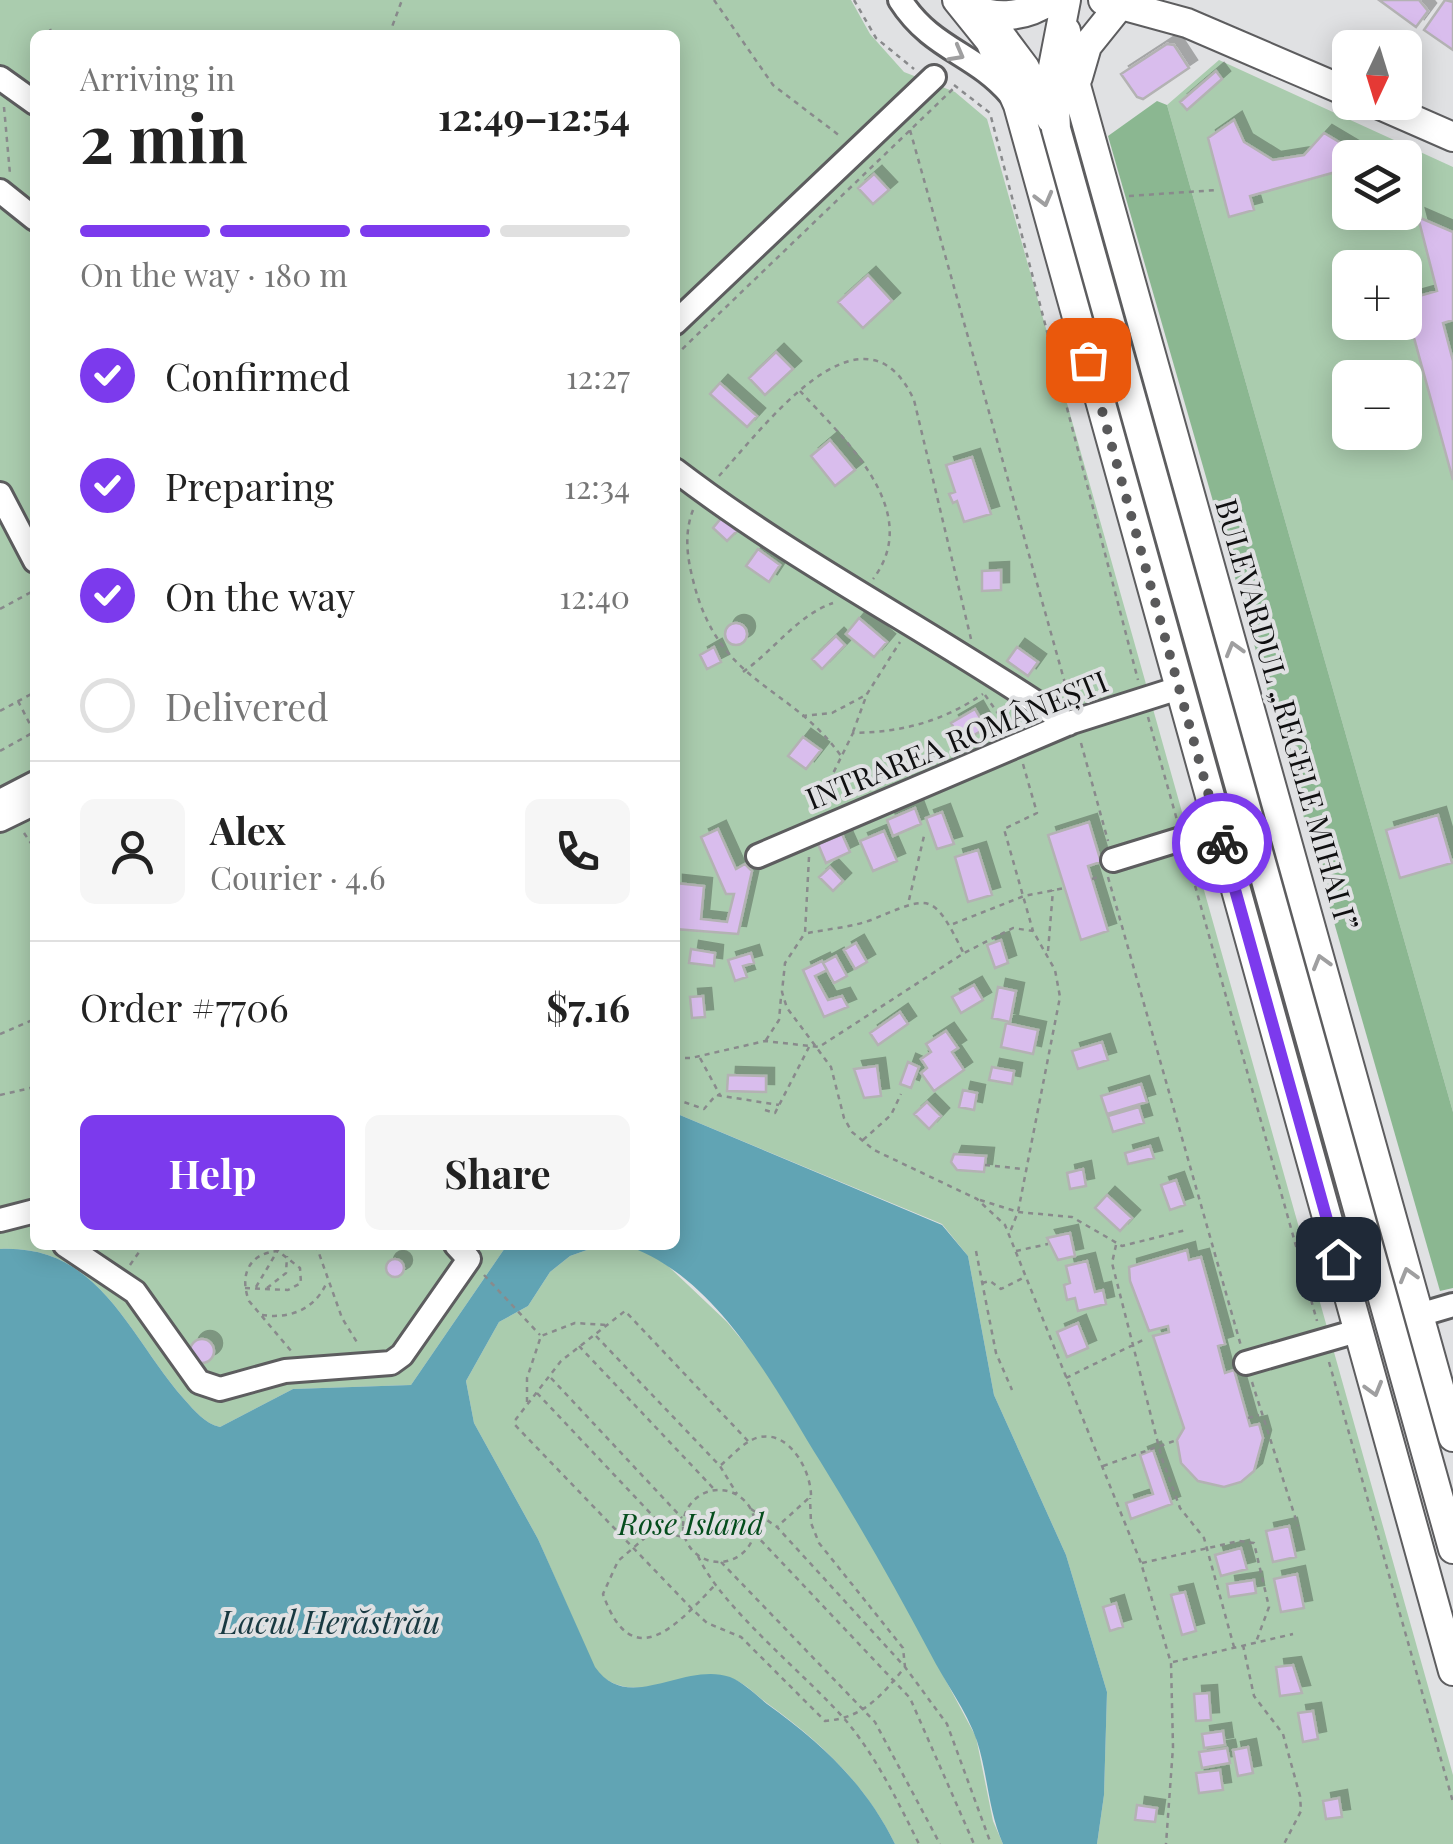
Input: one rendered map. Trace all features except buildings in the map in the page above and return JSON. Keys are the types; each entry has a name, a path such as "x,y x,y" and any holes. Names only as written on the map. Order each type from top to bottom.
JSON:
{"main road":[{"path":"1153,0 1187,23"},
{"path":"1076,89 1087,46 1112,2 1187,23 1332,85"},
{"path":"966,5 1045,4"},
{"name":"BULEVARDUL „REGELE MIHAI I”","path":"1045,4 1076,89 1108,197 1453,1437"},
{"name":"BULEVARDUL „REGELE MIHAI I”","path":"1045,4 1056,129 1453,1550"},
{"path":"966,5 990,41 1018,105 1453,1671"},
{"name":"BULEVARDUL „REGELE MIHAI I”","path":"966,5 1024,68 1056,129"},
{"path":"1415,120 1453,136"}],"street":[{"path":"900,0 930,38 995,78 1018,105"},
{"path":"1,79 30,99"},
{"path":"680,319 945,81"},
{"path":"6,196 30,215"},
{"path":"680,474 776,544 1072,722"},
{"path":"0,494 30,551"},
{"name":"INTRAREA ROMÂNEȘTI","path":"758,856 1072,722 1179,688"},
{"path":"12,809 30,789"},
{"path":"1113,860 1217,828"},
{"path":"0,1224 30,1213"},
{"path":"0,1224 30,1230"},
{"path":"73,1250 136,1292 199,1382 228,1389 306,1368 392,1362 402,1355 469,1259 461,1250"},
{"path":"1420,1315 1453,1305"},
{"path":"1246,1362 1358,1331"}],"path":[{"path":"391,30 402,0"},
{"path":"714,0 740,31 773,84 842,137"},
{"path":"854,0 876,38 900,61 945,81 990,113 1143,699 1453,1802"},
{"path":"1,79 6,196"},
{"path":"680,351 910,130 945,81"},
{"path":"910,130 1113,860"},
{"path":"1108,197 1217,190"},
{"path":"743,672 780,644 806,613 861,594 885,560 886,514 866,465 799,390"},
{"path":"0,608 30,593"},
{"path":"765,1041 779,1020 784,963 804,933 808,850 803,836 868,694 911,624"},
{"path":"853,733 922,726 954,714 984,693"},
{"path":"800,716 832,713 868,694"},
{"path":"0,711 30,695"},
{"path":"18,701 30,725"},
{"path":"0,750 30,735"},
{"path":"12,809 30,841"},
{"path":"908,902 918,875 918,853 924,836"},
{"path":"1092,879 1108,874 1261,1414 1298,1526"},
{"path":"950,926 1024,896 1065,888"},
{"path":"1009,1233 1018,1212 1060,997 1048,953 1053,890"},
{"path":"1024,896 1033,932 1048,953"},
{"path":"804,933 870,920 908,902 930,906 950,926 964,953"},
{"path":"680,1058 765,1041 819,1047 964,953 1013,928 1033,932"},
{"path":"782,992 787,1008 832,1066 844,1118 862,1141 977,1198 1018,1212 1072,1218 1116,1244 1186,1230"},
{"path":"0,1034 30,1021"},
{"path":"765,1110 775,1112 810,1046"},
{"path":"699,1056 720,1095"},
{"path":"0,1096 30,1089"},
{"path":"862,1141 892,1115 901,1094"},
{"path":"680,1101 704,1110 709,1098 720,1095 778,1105"},
{"path":"985,1164 1025,1170"},
{"path":"977,1198 994,1210 1009,1233 1064,1379 1141,1563 1170,1663 1173,1748 1166,1844"},
{"path":"1016,1252 1048,1244"},
{"path":"1116,1244 1112,1263 1158,1446 1180,1508 1200,1530 1207,1548 1234,1647"},
{"path":"120,1278 140,1250"},
{"path":"317,1250 342,1318 372,1366"},
{"path":"255,1288 278,1251"},
{"path":"245,1288 288,1290 301,1283 300,1268 278,1251 261,1254 250,1264 245,1288 261,1315 306,1368"},
{"path":"976,1251 996,1353 1012,1390"},
{"path":"266,1289 286,1272 287,1256"},
{"path":"483,1274 541,1336"},
{"path":"982,1283 990,1281 1000,1289 1024,1278"},
{"path":"261,1315 282,1317 298,1312 314,1302 327,1282"},
{"path":"720,1466 748,1441 764,1436 780,1440 806,1466 819,1543 903,1648 905,1666 864,1712 825,1721 741,1636 707,1623 692,1610 515,1425 526,1406 579,1346 625,1311 748,1441"},
{"path":"541,1336 575,1323 608,1326"},
{"path":"526,1406 527,1378 541,1336"},
{"path":"596,1336 720,1466 751,1509 777,1527 905,1666 946,1724 991,1844"},
{"path":"1064,1379 1145,1340"},
{"path":"579,1346 715,1490"},
{"path":"550,1377 683,1520"},
{"path":"537,1393 670,1534 684,1538"},
{"path":"1248,1418 1261,1414"},
{"path":"1102,1466 1177,1440"},
{"path":"738,1495 715,1490 697,1496 683,1520 684,1538 716,1584 845,1719 878,1764 920,1844"},
{"path":"777,1527 810,1498"},
{"path":"751,1509 754,1533 910,1698 974,1844"},
{"path":"662,1524 618,1562 603,1594 611,1617 629,1634 646,1639 664,1636 716,1584"},
{"path":"721,1562 741,1554 754,1533"},
{"path":"1141,1563 1247,1540 1254,1543 1268,1607 1256,1642"},
{"path":"698,1556 721,1562 875,1722 940,1844"},
{"path":"1170,1663 1180,1657 1292,1634"},
{"path":"1244,1645 1254,1696 1283,1734 1300,1796 1301,1811 1284,1844"}],"green space":[{"path":"0,0 851,0 870,34 904,72 955,92 987,119 1453,1775 1453,1844 1097,1844 1104,1795 1107,1692 1066,1555 994,1395 968,1256 942,1224 680,1115 680,30 30,30 30,1250 504,1250 411,1385 293,1389 220,1427 204,1420 184,1399 109,1299 88,1278 63,1262 34,1251 0,1249"},
{"path":"1219,60 1332,112 1332,120 1350,120 1394,140 1332,140 1332,230 1422,230 1422,153 1453,167 1453,1112 1167,105"},
{"path":"1157,101 1167,105 1453,1112 1453,1288 1440,1291 1108,136"},
{"name":"Rose Island","path":"587,1250 648,1252 727,1322 760,1362 876,1550 976,1737 993,1821 1003,1844 895,1844 870,1802 840,1766 806,1734 735,1680 713,1676 622,1686 607,1680 594,1667 538,1539 474,1423 466,1381 499,1322 528,1306 550,1272 570,1256"}],"water":[{"path":"680,1115 942,1225 968,1256 994,1395 1066,1555 1107,1692 1104,1795 1097,1844 1003,1844 977,1741 863,1532 738,1335 687,1280 636,1250 680,1250"},
{"name":"Lacul Herăstrău","path":"0,1249 34,1251 63,1262 88,1278 109,1299 184,1399 204,1420 220,1427 293,1389 411,1385 504,1250 587,1250 570,1256 550,1272 528,1306 499,1322 466,1381 474,1423 538,1539 595,1667 608,1681 624,1687 712,1674 740,1682 840,1766 870,1802 895,1844 0,1844"}],"way so far":[{"path":"1088,360 1222,843"}],"route":[{"path":"1222,843 1338,1259"}]}
